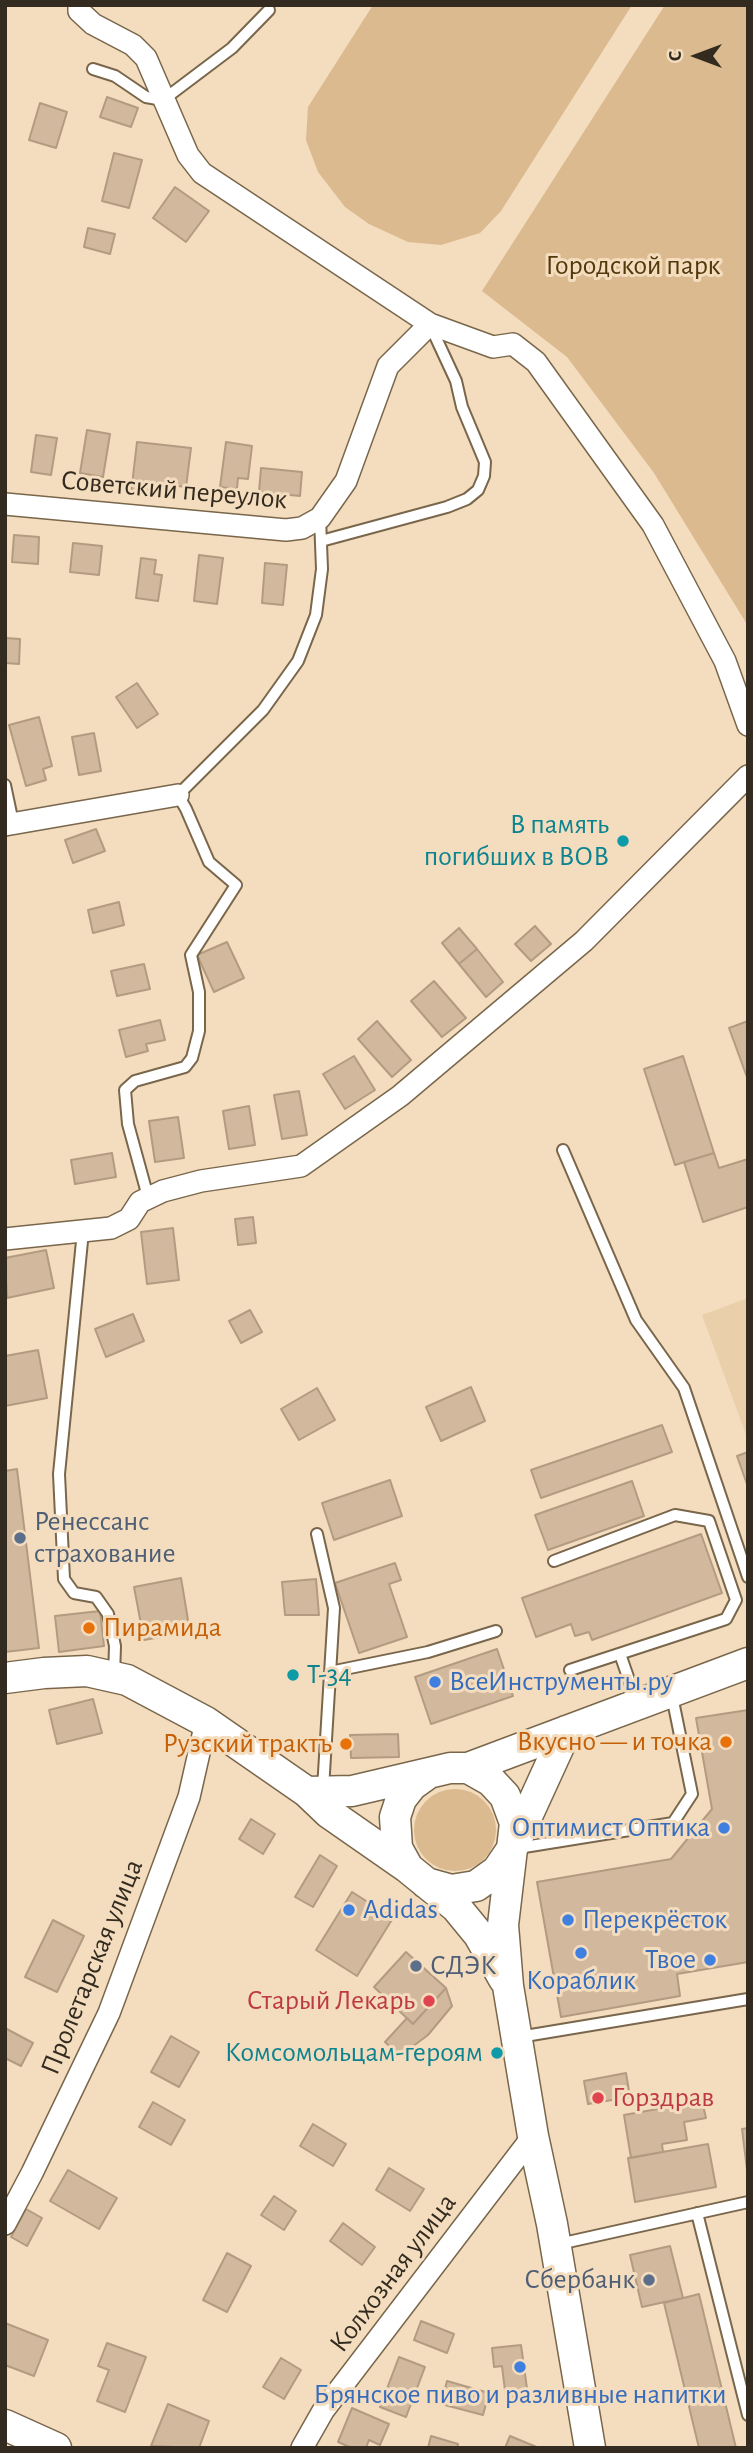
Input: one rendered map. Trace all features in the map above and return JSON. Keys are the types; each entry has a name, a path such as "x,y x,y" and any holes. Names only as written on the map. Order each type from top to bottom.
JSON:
{"main road":[{"path":"315,1792 352,1791 450,1768 468,1768 748,1663"},
{"path":"5,1678 44,1672 86,1671 114,1677 127,1681 206,1722 315,1792 329,1814 417,1875 456,1907 508,1986"},
{"path":"426,1775 412,1785 401,1799 395,1817 397,1848 417,1875 451,1889 476,1886 498,1871 512,1849 566,1731"},
{"path":"468,1768 491,1781 505,1796 514,1823 503,1925 508,1986 590,2448"},
{"path":"5,2425 56,2448"}],"street":[{"path":"79,5 79,10 93,24 133,44 146,58 188,155 202,173 430,324 493,348 513,344 536,362 653,525 725,660 748,725"},
{"name":"Советский переулок","path":"5,504 286,530 302,528 320,518 346,481 388,366 430,324"},
{"path":"5,1239 111,1228 128,1219 140,1202 148,1197 201,1181 301,1166 400,1096 584,941 748,776"},
{"path":"9,824 178,795"},
{"name":"Пролетарская улица","path":"5,2224 33,2173 109,2013 190,1797 206,1722"},
{"name":"Колхозная улица","path":"302,2448 323,2411 533,2136"}],"lane":[{"path":"93,69 115,76 146,97 163,100 232,48 269,10"},
{"path":"321,541 447,507 467,499 478,490 484,475 485,462 462,407 456,381 430,324"},
{"path":"148,1197 128,1124 125,1090 135,1081 185,1067 192,1058 199,1031 199,992 191,955 236,885 209,862 178,795 263,710 299,661 316,615 323,569 320,518"},
{"path":"5,785 9,824"},
{"path":"563,1150 636,1320 684,1388 748,1577"},
{"path":"83,1231 59,1474 64,1579 74,1593 96,1597 108,1614 115,1646 114,1677"},
{"path":"554,1561 675,1515 709,1521 736,1600 726,1619 570,1670"},
{"path":"315,1792 330,1672 334,1608 317,1534"},
{"path":"330,1672 428,1652 496,1632"},
{"path":"620,1654 637,1703"},
{"path":"512,1849 673,1823 692,1794 671,1691"},
{"path":"516,2038 748,1999"},
{"path":"556,2245 748,2202"},
{"path":"697,2213 748,2415"}],"shaded area":[{"path":"748,1298 748,1440 702,1315"}],"green space":[{"path":"373,5 632,5 501,211 480,233 441,245 408,242 369,224 345,207 318,172 306,140 308,107"},
{"name":"Городской парк","path":"665,5 748,5 748,626 654,473 567,357 482,291"},
{"path":"447,1789 463,1789 478,1796 489,1807 496,1822 493,1846 484,1859 463,1871 447,1871 432,1864 421,1853 414,1838 414,1822 421,1807 432,1796"}],"building":[{"path":"107,97 138,108 131,127 100,117"},
{"path":"40,103 67,112 56,148 29,140"},
{"path":"114,153 142,160 129,208 102,201"},
{"path":"175,187 209,211 186,242 153,218"},
{"path":"88,228 115,234 110,254 84,247"},
{"path":"87,430 110,434 103,477 80,473"},
{"path":"36,435 57,438 51,475 31,472"},
{"path":"137,442 191,448 186,487 153,483 152,495 131,493"},
{"path":"226,442 252,446 248,479 238,478 237,489 220,487"},
{"path":"261,468 302,472 300,496 259,492"},
{"path":"14,535 39,537 38,564 12,562"},
{"path":"73,543 102,546 99,575 70,572"},
{"path":"199,555 223,558 217,604 194,601"},
{"path":"141,558 156,560 154,574 162,575 158,601 136,598"},
{"path":"265,563 287,565 283,605 262,603"},
{"path":"5,638 20,639 19,664 5,663"},
{"path":"137,683 158,714 137,728 116,697"},
{"path":"39,717 52,766 43,769 46,780 26,786 9,725"},
{"path":"94,733 101,771 79,775 72,737"},
{"path":"96,829 105,851 73,863 65,840"},
{"path":"119,902 124,925 93,933 88,910"},
{"path":"535,926 551,944 531,961 515,944"},
{"path":"459,928 477,949 459,964 442,943"},
{"path":"227,942 244,978 214,992 197,955"},
{"path":"477,949 503,982 486,997 459,964"},
{"path":"144,964 150,989 117,996 111,971"},
{"path":"434,981 466,1018 442,1037 411,1001"},
{"path":"160,1020 165,1040 146,1044 148,1051 126,1057 119,1030"},
{"path":"377,1021 411,1060 392,1077 358,1039"},
{"path":"748,1021 748,1080 729,1028"},
{"path":"354,1056 375,1090 345,1109 323,1074"},
{"path":"683,1056 714,1153 675,1165 644,1069"},
{"path":"299,1091 307,1135 282,1139 274,1095"},
{"path":"249,1106 255,1145 229,1149 223,1111"},
{"path":"178,1117 184,1158 155,1162 149,1121"},
{"path":"112,1153 116,1177 75,1184 71,1160"},
{"path":"714,1153 719,1168 748,1159 748,1207 703,1222 684,1162"},
{"path":"253,1217 256,1243 238,1245 235,1219"},
{"path":"173,1228 179,1280 147,1284 141,1232"},
{"path":"46,1250 54,1288 7,1298 5,1258"},
{"path":"250,1310 262,1332 241,1343 229,1321"},
{"path":"133,1314 144,1341 106,1357 95,1329"},
{"path":"38,1350 47,1398 5,1406 5,1356"},
{"path":"471,1387 485,1421 441,1441 426,1407"},
{"path":"317,1388 335,1420 299,1440 281,1409"},
{"path":"662,1425 672,1452 541,1498 531,1470"},
{"path":"748,1452 748,1487 737,1456"},
{"path":"17,1469 39,1648 5,1652 5,1471"},
{"path":"390,1480 402,1516 334,1540 322,1503"},
{"path":"632,1481 644,1516 548,1550 535,1515"},
{"path":"701,1534 722,1593 592,1640 589,1632 575,1636 571,1624 536,1637 522,1598"},
{"path":"395,1563 401,1580 389,1584 407,1637 359,1653 335,1583"},
{"path":"181,1578 190,1632 144,1640 134,1587"},
{"path":"316,1579 319,1615 285,1615 282,1582"},
{"path":"100,1611 104,1646 59,1652 55,1616"},
{"path":"497,1649 513,1696 431,1724 415,1677"},
{"path":"93,1699 102,1733 57,1744 49,1710"},
{"path":"748,1710 748,1962 677,1974 680,1996 561,2017 537,1882 671,1859 712,1809 696,1718"},
{"path":"398,1734 399,1757 351,1758 350,1735"},
{"path":"251,1819 275,1834 263,1854 239,1839"},
{"path":"320,1855 337,1866 313,1907 295,1897"},
{"path":"352,1892 393,1918 357,1976 316,1950"},
{"path":"53,1920 84,1936 57,1992 25,1977"},
{"path":"406,1952 446,1988 413,2024 374,1987"},
{"path":"446,1988 452,2006 428,2035 400,2056 385,2042 407,2018 413,2024"},
{"path":"5,2028 33,2043 21,2066 5,2058"},
{"path":"171,2036 199,2052 179,2087 151,2072"},
{"path":"626,2073 630,2097 588,2104 584,2081"},
{"path":"702,2101 706,2118 684,2122 687,2140 662,2144 663,2152 631,2158 624,2115"},
{"path":"153,2102 185,2120 171,2145 139,2127"},
{"path":"313,2124 346,2144 333,2166 300,2146"},
{"path":"748,2128 748,2178 742,2129"},
{"path":"708,2144 716,2187 635,2202 628,2158"},
{"path":"389,2168 424,2189 410,2211 376,2190"},
{"path":"68,2170 117,2198 99,2229 50,2201"},
{"path":"274,2196 296,2211 284,2230 261,2215"},
{"path":"26,2209 42,2218 27,2246 11,2237"},
{"path":"343,2223 375,2247 362,2265 330,2241"},
{"path":"670,2246 683,2298 642,2307 630,2255"},
{"path":"227,2253 251,2266 227,2312 203,2300"},
{"path":"699,2294 736,2448 699,2448 664,2303"},
{"path":"421,2321 454,2334 447,2353 414,2340"},
{"path":"5,2323 48,2340 34,2376 5,2365"},
{"path":"107,2343 146,2357 125,2412 97,2401 109,2370 98,2366"},
{"path":"521,2345 528,2396 506,2399 502,2366 494,2367 492,2348"},
{"path":"399,2357 425,2367 406,2417 380,2407"},
{"path":"281,2358 301,2370 284,2399 263,2387"},
{"path":"447,2381 489,2393 483,2415 441,2404"},
{"path":"168,2404 209,2421 199,2448 151,2446"},
{"path":"352,2408 389,2424 380,2445 369,2440 366,2448 352,2448 338,2442"},
{"path":"431,2436 458,2444 457,2448 428,2448"},
{"path":"510,2436 539,2448 505,2448"}],"place":[{"name":"В память погибших в ВОВ","path":"623,841"},
{"name":"Ренессанс страхование","path":"20,1538"},
{"name":"Пирамида","path":"89,1628"},
{"name":"Т-34","path":"293,1675"},
{"name":"ВсеИнструменты.ру","path":"435,1682"},
{"name":"Вкусно — и точка","path":"726,1742"},
{"name":"Рузский трактъ","path":"346,1744"},
{"name":"Оптимист Оптика","path":"724,1828"},
{"name":"Adidas","path":"349,1910"},
{"name":"Перекрёсток","path":"568,1920"},
{"name":"Кораблик","path":"581,1953"},
{"name":"Твое","path":"710,1960"},
{"name":"СДЭК","path":"416,1966"},
{"name":"Старый Лекарь","path":"429,2001"},
{"name":"Комсомольцам-героям","path":"497,2053"},
{"name":"Горздрав","path":"598,2098"},
{"name":"Сбербанк","path":"649,2280"},
{"name":"Брянское пиво и разливные напитки","path":"520,2367"}]}
